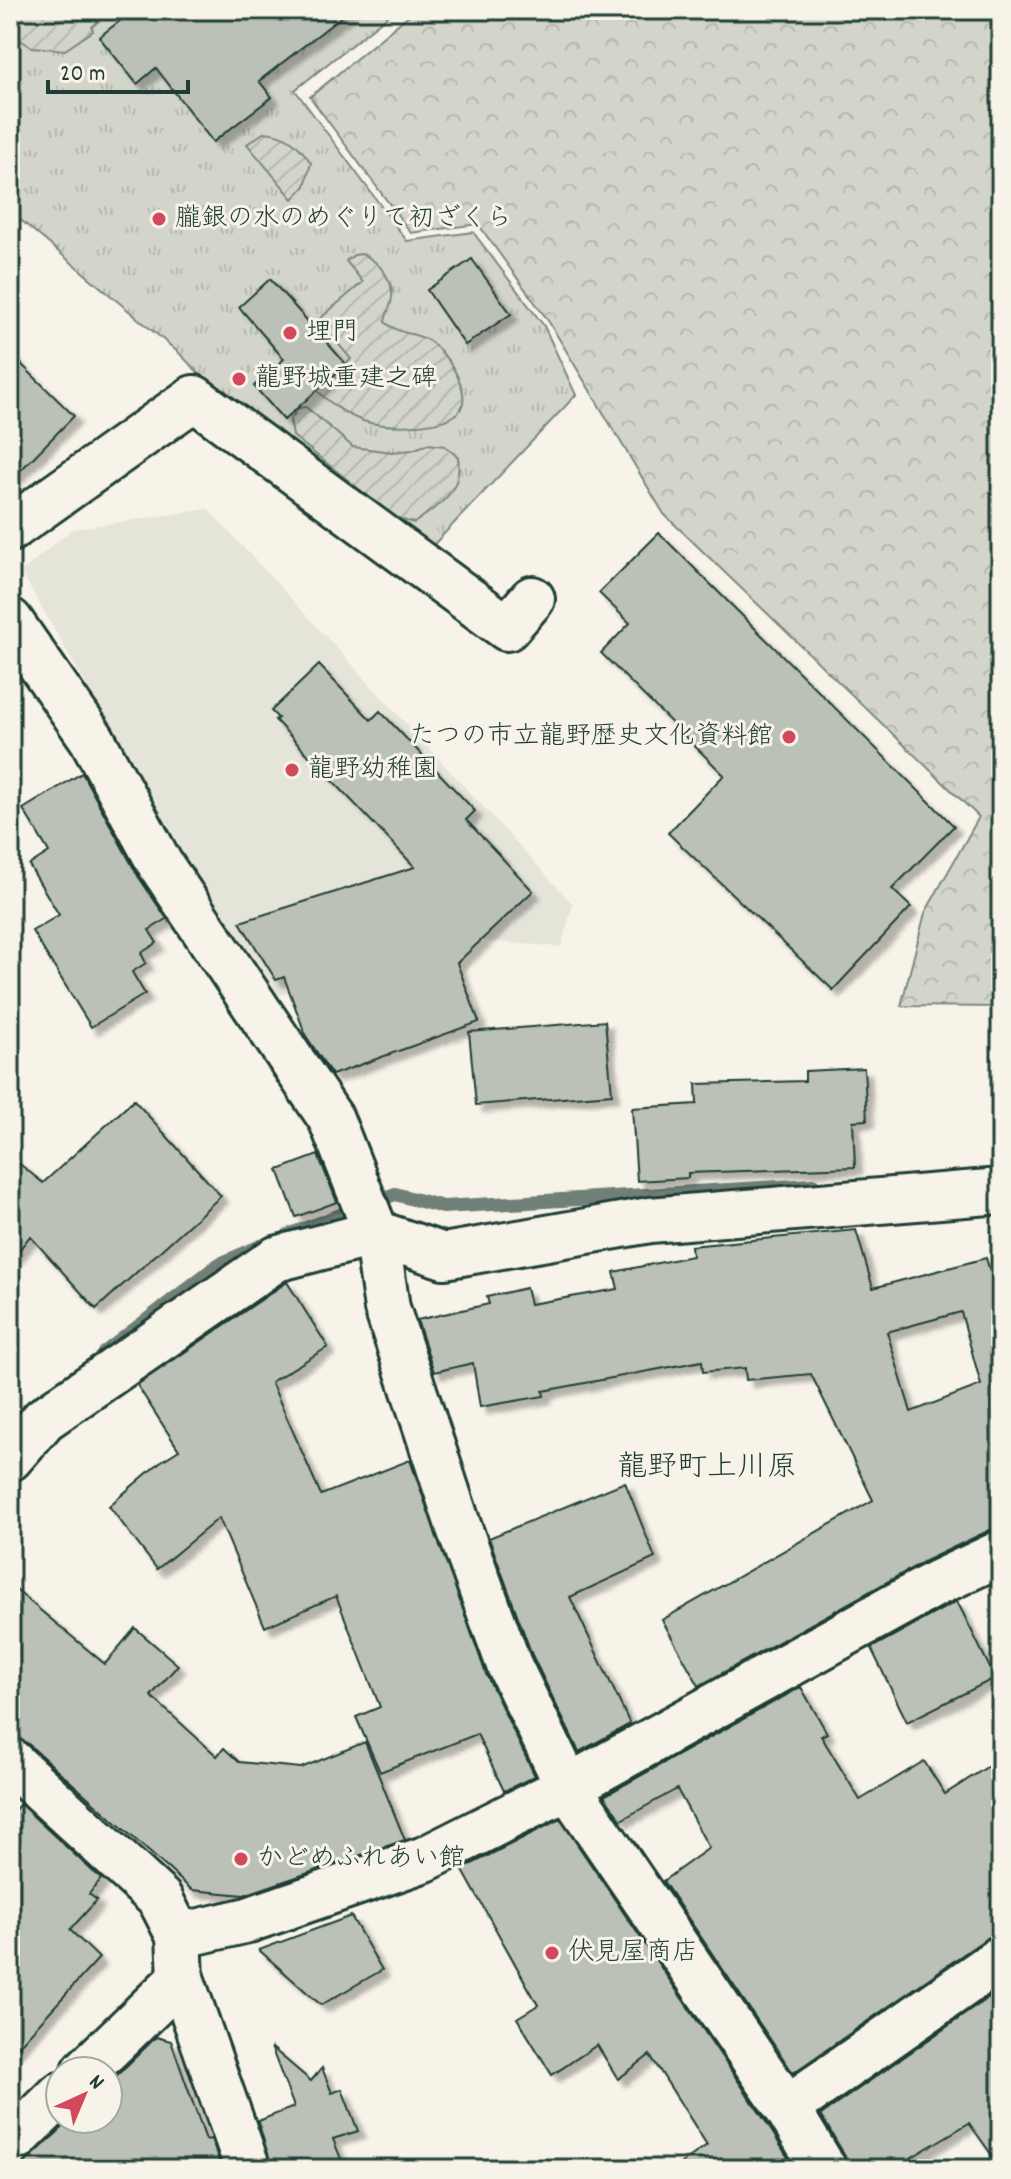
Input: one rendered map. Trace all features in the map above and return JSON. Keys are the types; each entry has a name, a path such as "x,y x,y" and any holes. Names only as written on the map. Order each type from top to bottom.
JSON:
{"street":[{"path":"10,529 194,398 507,628 532,599"},
{"path":"10,621 92,739 160,864 331,1119 376,1233 387,1308 459,1528 509,1665 568,1787 787,2108 824,2169"},
{"path":"10,1458 44,1419 276,1259 376,1233 444,1256 650,1220 1001,1191"},
{"path":"98,2055 180,1957 248,1920 425,1859 568,1787 937,1583 1001,1553"},
{"path":"10,1761 160,1899 248,2169"},
{"path":"787,2108 1001,1958"},
{"path":"10,2144 44,2111"}],"shaded area":[{"name":"龍野幼稚園","path":"208,509 573,904 561,947 454,939 268,999 21,572 72,529"}],"green space":[{"path":"10,10 395,10 295,90 407,241 473,232 544,326 576,395 421,558 281,457 179,353 10,211"},
{"path":"10,10 108,12 92,27 93,31 65,50 32,47 10,34"},
{"path":"415,10 1001,10 1001,1007 901,1006 925,913 979,817 664,514 549,322 478,224 411,233 310,97"},
{"path":"265,132 292,142 311,163 305,186 293,199 247,144"},
{"path":"362,254 380,267 389,281 392,295 385,322 399,331 427,340 452,367 463,393 461,409 455,415 423,424 396,426 372,423 343,411 313,385 327,384 351,359 318,320 363,282 346,261"},
{"path":"306,407 353,447 392,452 428,444 445,446 458,457 459,469 453,488 441,503 414,523 395,518 293,436 290,420 299,408"}],"building":[{"path":"134,10 350,10 259,81 272,97 213,142 156,68 137,84 99,37"},
{"path":"472,259 511,314 465,345 427,290"},
{"name":"埋門","path":"270,279 346,364 284,420 254,386 284,359 239,307"},
{"path":"10,353 74,416 10,481"},
{"path":"659,533 954,826 892,889 911,907 833,990 668,833 724,775 601,653 630,623 599,593"},
{"path":"319,665 371,720 380,711 475,811 466,820 533,891 457,963 479,1022 332,1075 306,1036 284,977 276,980 240,922 415,867 275,720 278,718 271,711"},
{"path":"82,773 138,876 167,919 149,930 157,943 141,953 146,963 132,972 145,994 91,1027 32,931 59,915 29,865 49,852 23,809"},
{"path":"605,1021 612,1094 476,1105 469,1032"},
{"path":"864,1068 867,1120 853,1121 855,1167 688,1173 688,1178 637,1181 632,1108 697,1104 696,1084 805,1081 805,1071"},
{"path":"134,1100 221,1196 96,1309 30,1236 10,1262 10,1156 43,1183"},
{"path":"318,1155 337,1202 296,1217 278,1170"},
{"path":"856,1230 873,1288 986,1258 1001,1309 1001,1528 990,1530 925,1561 699,1686 662,1620 873,1500 811,1374 746,1380 745,1368 703,1372 702,1361 543,1391 544,1396 480,1407 473,1363 434,1372 417,1320 489,1304 487,1297 526,1288 530,1304 618,1289 614,1272 692,1256 691,1246","holes":["961,1312 981,1385 911,1412 887,1332"]},
{"path":"287,1282 328,1347 271,1382 321,1495 410,1460 486,1674 535,1776 504,1791 477,1734 380,1772 356,1717 380,1707 336,1596 265,1627 219,1518 157,1569 109,1506 160,1462 179,1450 137,1385"},
{"path":"625,1482 655,1558 570,1597 630,1724 579,1752 532,1655 489,1538"},
{"path":"10,1585 105,1664 135,1628 178,1665 151,1696 217,1756 224,1748 239,1762 301,1768 365,1742 405,1840 244,1895 192,1890 27,1743 10,1737"},
{"path":"957,1601 995,1678 907,1722 871,1648"},
{"path":"801,1687 827,1733 821,1736 860,1800 924,1761 945,1794 1001,1758 1001,1933 987,1938 793,2073 663,1881 709,1848 677,1789 621,1820 604,1796"},
{"path":"20,1804 101,1879 89,1894 97,1900 70,1930 99,1958 10,2055 10,1815"},
{"path":"560,1819 795,2169 673,2169 707,2145 650,2055 618,2079 597,2045 552,2075 517,2018 538,2005 462,1869"},
{"path":"351,1916 382,1970 321,2005 259,1950"},
{"path":"1001,1989 1001,2168 969,2123 892,2169 849,2169 845,2156 821,2115"},
{"path":"156,2037 171,2041 206,2140 211,2139 222,2169 18,2169 55,2135 124,2135 124,2068"},
{"path":"271,2047 311,2081 322,2068 332,2093 342,2089 358,2131 333,2139 345,2169 272,2169 258,2121 294,2107"}],"waterway":[{"path":"288,1235 395,1194 443,1207 813,1185"},
{"path":"104,1353 218,1265 261,1246"}],"place":[{"name":"朧銀の水のめぐりて初ざくら","path":"159,219"},
{"name":"埋門","path":"290,333"},
{"name":"龍野城重建之碑","path":"239,379"},
{"name":"たつの市立龍野歴史文化資料館","path":"789,737"},
{"name":"龍野幼稚園","path":"292,770"},
{"name":"かどめふれあい館","path":"241,1859"},
{"name":"伏見屋商店","path":"552,1953"}],"district":[{"name":"龍野町上川原","path":"707,1469"}]}
